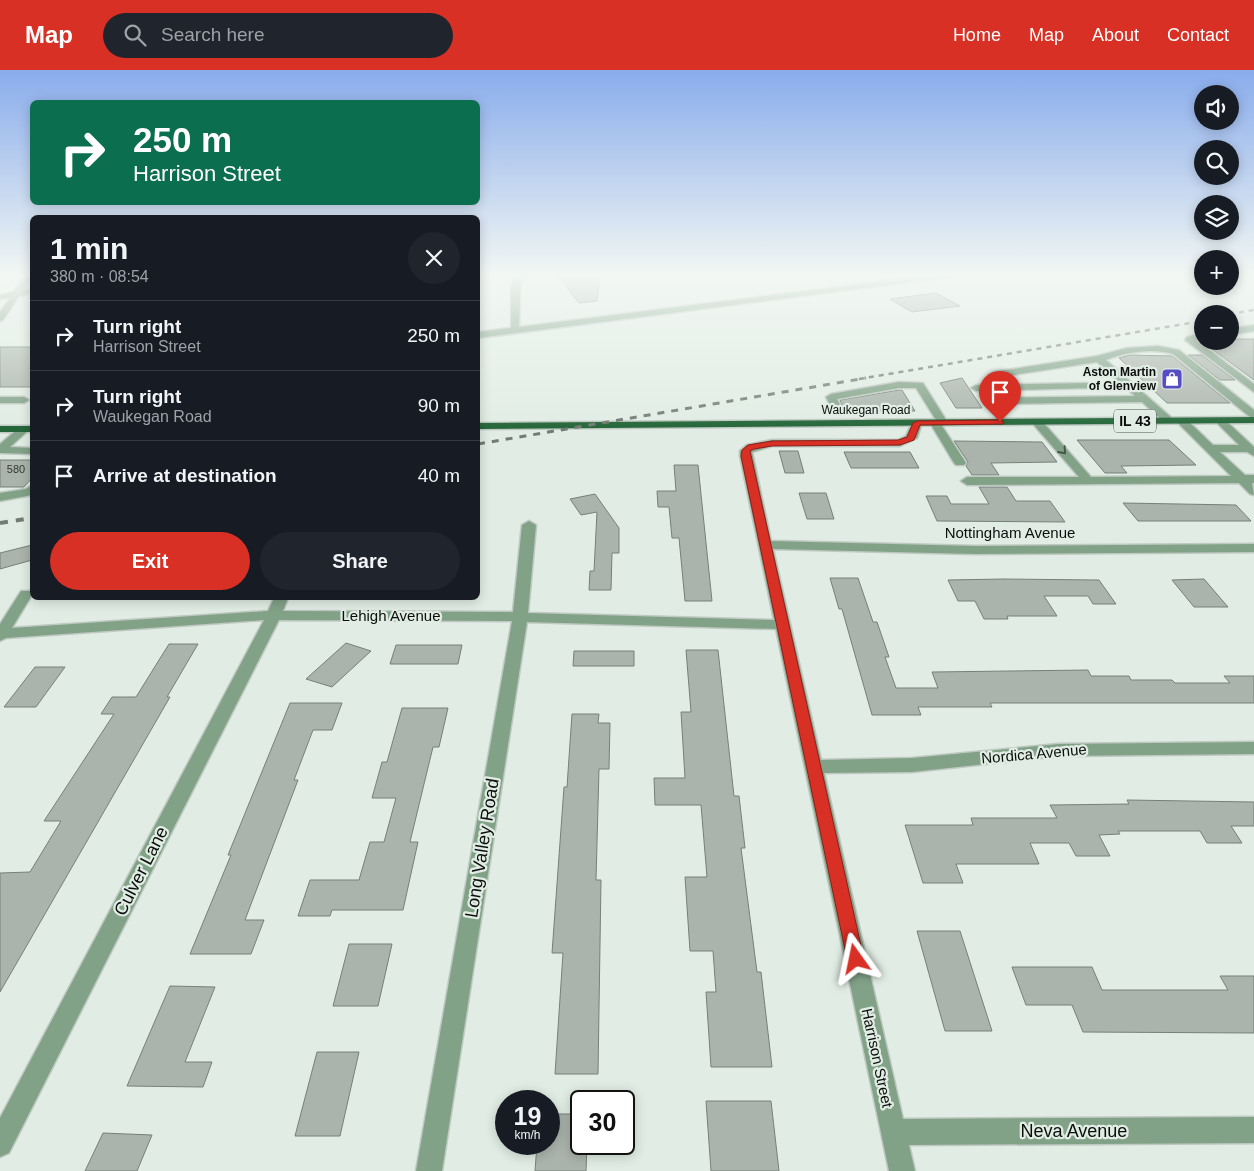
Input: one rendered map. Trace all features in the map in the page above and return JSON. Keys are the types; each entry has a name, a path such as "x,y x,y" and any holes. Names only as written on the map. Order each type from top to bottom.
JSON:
{"main road":[{"name":"Waukegan Road","path":"480,426 1254,420"},
{"path":"0,429 28,429"}],"street":[{"path":"480,335 541,326"},
{"path":"1239,330 1254,328"},
{"path":"994,375 1098,358 1115,352 1166,348 1176,352 1254,415"},
{"path":"1203,350 1254,389"},
{"path":"1098,358 1169,421"},
{"path":"1065,364 1104,400"},
{"path":"836,407 830,397 899,385 919,385 960,463"},
{"path":"976,388 1088,386"},
{"path":"987,401 1145,399"},
{"path":"0,400 24,400"},
{"path":"1182,421 1210,448 1248,479 1254,490"},
{"path":"1220,421 1252,451"},
{"path":"1037,422 1088,480"},
{"name":"Harrison Street","path":"902,1171 765,546 746,450 751,446 772,443 900,443 911,438 917,423"},
{"path":"28,429 0,450 30,451"},
{"path":"1210,448 1252,451"},
{"path":"967,481 1248,479"},
{"path":"0,497 30,492"},
{"name":"Long Valley Road","path":"429,1171 520,617 528,525"},
{"name":"Nottingham Avenue","path":"765,546 974,550 1254,548"},
{"path":"1,635 26,594"},
{"name":"Lehigh Avenue","path":"1,635 277,606 520,617 783,625"},
{"name":"Culver Lane","path":"0,1144 277,606"},
{"name":"Nordica Avenue","path":"814,767 912,765 1060,750 1254,748"},
{"name":"Neva Avenue","path":"893,1132 1254,1130"}],"building":[{"path":"1239,339 1254,339 1254,380 1213,350 1239,350"},
{"path":"0,347 30,347 30,387 0,387"},
{"name":"Aston Martin of Glenview","path":"1130,355 1172,356 1230,403 1167,403 1119,358"},
{"path":"1188,355 1202,355 1235,380 1220,380"},
{"path":"962,378 982,408 956,408 940,383"},
{"path":"902,390 915,411 838,411 843,408 840,400"},
{"path":"1077,440 1169,440 1196,465 1121,466 1127,473 1105,473"},
{"path":"954,441 1042,442 1057,462 991,463 999,475 972,475 966,466 968,462"},
{"path":"779,451 798,451 804,473 785,473"},
{"path":"844,452 910,452 919,468 851,468"},
{"path":"0,460 30,460 30,480 24,487 0,487"},
{"path":"674,465 698,465 712,601 685,601 679,538 672,538 669,507 658,507 657,491 676,491"},
{"path":"979,487 1007,487 1016,501 1050,501 1065,522 937,521 926,496 947,496 951,504 989,504"},
{"path":"799,493 826,493 834,519 807,519"},
{"path":"595,494 619,528 619,553 612,553 611,590 589,590 590,571 594,571 597,512 581,515 570,499"},
{"path":"1123,503 1236,505 1251,521 1138,521"},
{"path":"30,546 30,561 0,569 0,553"},
{"path":"830,578 858,578 873,622 877,622 889,657 885,657 896,688 938,688 932,672 1088,670 1091,676 1129,676 1131,680 1172,680 1175,683 1230,683 1224,676 1254,676 1254,703 990,703 992,707 918,707 921,715 872,715 842,609 839,609"},
{"path":"1204,579 1228,607 1194,607 1172,580"},
{"path":"948,580 1099,580 1116,604 1093,604 1088,596 1044,596 1057,616 1007,616 1008,619 984,619 975,601 958,601"},
{"path":"346,643 371,651 332,687 306,679"},
{"path":"169,644 198,644 167,697 170,697 0,992 0,873 30,872 61,821 44,821 114,714 101,714 112,697 136,697"},
{"path":"396,645 462,645 458,664 390,664"},
{"path":"686,650 718,650 734,796 739,796 745,848 741,848 757,972 761,972 772,1067 711,1067 706,992 716,992 713,951 690,951 685,877 707,877 701,805 655,805 654,778 685,778 681,712 691,712"},
{"path":"574,651 634,651 634,666 573,666"},
{"path":"35,667 65,667 36,707 4,707"},
{"path":"290,703 342,703 332,730 313,730 294,780 298,780 245,920 264,920 251,954 190,954 231,855 228,855"},
{"path":"402,708 448,708 439,747 433,747 410,842 418,842 403,910 332,910 330,916 298,916 310,880 359,880 370,842 384,842 396,798 372,798 382,762 387,762"},
{"path":"572,714 599,714 598,723 610,723 609,769 599,769 596,880 601,880 598,1074 555,1074 563,953 552,953 564,787 567,787"},
{"path":"1127,800 1254,802 1254,826 1231,826 1242,843 1207,843 1200,831 1118,831 1120,834 1099,835 1110,856 1076,856 1069,843 1030,843 1039,864 956,864 963,883 923,883 905,825 973,825 971,818 1057,818 1050,805 1129,804"},
{"path":"917,931 960,931 992,1031 945,1031"},
{"path":"349,944 392,944 378,1006 333,1006"},
{"path":"1012,967 1092,967 1102,990 1228,990 1220,976 1254,976 1254,1033 1083,1032 1072,1005 1026,1005"},
{"path":"170,986 215,987 185,1062 212,1062 203,1087 127,1086"},
{"path":"317,1052 359,1052 340,1136 295,1136"},
{"path":"706,1101 771,1101 779,1171 711,1171"},
{"path":"560,1114 570,1114 570,1155 587,1155 586,1171 535,1171 536,1155 560,1155"},
{"path":"103,1133 152,1135 137,1171 85,1171"}],"railway":[{"path":"859,379 1170,326"},
{"path":"480,444 866,378"},
{"path":"0,523 30,518"}],"place":[{"name":"Aston Martin of Glenview","path":"1172,379"}],"route":[{"path":"856,959 746,450 751,446 772,443 900,443 911,438 917,423 1000,422"}]}
